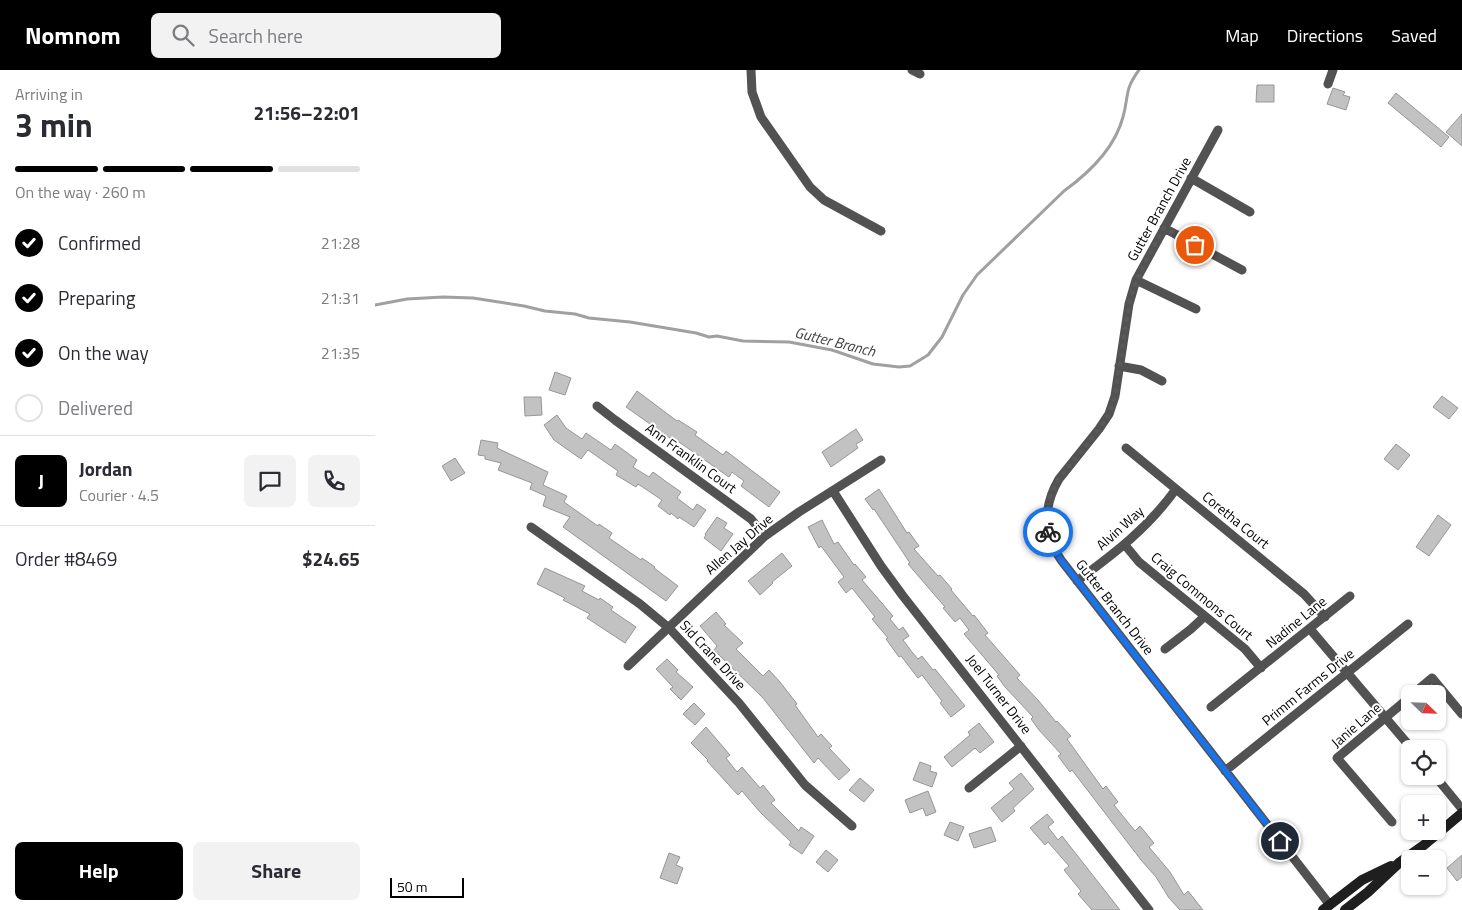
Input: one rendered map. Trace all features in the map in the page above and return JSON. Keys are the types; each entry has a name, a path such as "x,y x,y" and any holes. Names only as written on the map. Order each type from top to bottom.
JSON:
{"main road":[{"path":"1345,910 1368,892 1400,862 1424,845 1462,813"},
{"path":"1327,907 1362,880 1400,862"}],"street":[{"path":"751,70 752,92 761,117 810,187 824,200 881,231"},
{"path":"1328,84 1333,70"},
{"name":"Gutter Branch Drive","path":"1217,130 1136,280 1129,304 1115,396 1109,414 1059,479 1048,503 1047,529 1052,546 1061,560 1225,771 1327,907"},
{"path":"1191,178 1250,212"},
{"path":"1164,228 1242,270"},
{"path":"1136,280 1196,309"},
{"path":"1119,366 1141,370 1162,381"},
{"name":"Ann Franklin Court","path":"597,406 751,519 765,536"},
{"name":"Coretha Court","path":"1126,448 1304,594 1325,617"},
{"name":"Allen Jay Drive","path":"628,666 765,536 881,460"},
{"name":"Alvin Way","path":"1077,581 1125,545 1147,524 1175,489"},
{"name":"Joel Turner Drive","path":"833,491 881,566 903,596 1149,910"},
{"name":"Sid Crane Drive","path":"531,527 640,604 669,628 739,703 805,785 852,826"},
{"name":"Craig Commons Court","path":"1125,545 1139,562 1245,649 1261,668"},
{"name":"Nadine Lane","path":"1211,707 1350,596"},
{"path":"1165,650 1205,616"},
{"name":"Primm Farms Drive","path":"1225,771 1408,624"},
{"path":"1310,629 1405,740"},
{"path":"1423,685 1431,678 1437,685"},
{"path":"1446,695 1462,714"},
{"name":"Janie Lane","path":"1391,822 1337,758 1401,704"},
{"path":"969,788 1021,746"},
{"path":"1442,785 1462,809"}],"building":[{"path":"1257,85 1274,85 1274,102 1256,102"},
{"path":"1333,88 1345,92 1343,95 1350,97 1346,110 1327,104"},
{"path":"1396,93 1449,137 1441,147 1388,103"},
{"path":"1462,114 1462,146 1446,132"},
{"path":"555,372 571,378 565,395 549,390"},
{"path":"637,391 677,421 697,432 695,435 723,455 726,451 780,492 769,507 741,486 744,481 732,472 729,477 626,407"},
{"path":"1442,396 1458,408 1449,419 1433,407"},
{"path":"524,397 541,397 542,415 525,416"},
{"path":"557,415 566,428 582,439 586,433 611,450 615,444 637,460 633,467 649,477 653,472 681,492 677,498 693,510 697,504 706,510 694,527 671,513 670,515 658,506 662,500 638,484 636,487 616,475 618,471 588,450 581,459 554,440 544,425"},
{"path":"856,429 863,440 856,444 858,448 831,467 822,452"},
{"path":"481,440 498,443 497,448 548,472 543,485 567,496 564,502 598,526 599,524 612,533 609,538 641,560 642,558 655,567 678,586 666,601 563,527 570,517 543,506 546,496 530,489 532,483 498,470 501,463 478,455"},
{"path":"1396,444 1410,455 1398,470 1384,459"},
{"path":"455,458 465,473 451,481 442,466"},
{"path":"879,489 907,533 909,532 919,546 914,549 938,576 940,575 974,615 988,633 985,635 1020,675 1017,678 1071,736 1067,739 1103,789 1106,786 1118,802 1114,805 1135,831 1140,826 1154,843 1149,847 1170,872 1184,895 1188,891 1203,910 1180,910 1169,898 1156,877 1072,770 1070,772 1058,756 1061,754 1031,719 1033,717 1005,687 997,676 999,675 964,634 969,630 960,618 955,622 943,608 945,607 908,564 910,563 874,509 865,499"},
{"path":"1438,515 1451,525 1429,556 1416,547"},
{"path":"717,517 727,523 724,528 733,534 721,551 704,538"},
{"path":"822,520 834,544 838,542 854,565 866,577 862,580 893,616 890,619 899,630 903,627 909,636 903,640 912,652 918,659 922,656 933,670 935,669 965,706 951,717 940,703 942,701 922,675 918,678 901,656 899,657 886,639 888,638 872,619 875,617 852,588 846,593 838,582 844,577 821,546 819,548 808,527"},
{"path":"782,553 792,566 772,582 760,595 748,581"},
{"path":"545,568 585,586 582,591 599,600 600,598 613,607 611,610 636,627 625,643 587,618 590,614 563,600 565,598 537,584"},
{"path":"716,612 726,624 724,625 743,643 736,649 763,676 769,670 797,704 795,705 818,737 821,734 832,746 829,748 850,770 839,780 818,758 814,763 763,698 714,650 717,646 700,626"},
{"path":"667,659 678,670 676,672 693,687 681,700 670,689 673,687 656,669"},
{"path":"694,703 705,714 695,725 683,714"},
{"path":"979,723 994,742 980,753 975,748 952,767 944,757 970,735 968,732"},
{"path":"706,727 730,755 726,758 737,772 742,767 760,788 763,785 775,800 771,803 799,831 801,827 814,836 802,854 789,845 791,842 760,812 742,791 738,795 691,743"},
{"path":"920,762 931,766 930,771 937,773 932,787 913,780"},
{"path":"1021,773 1034,789 1013,808 1015,811 1002,822 991,808 1014,789 1009,783"},
{"path":"860,778 874,790 864,802 849,790"},
{"path":"928,791 936,812 926,816 923,808 910,813 905,800"},
{"path":"1047,814 1054,822 1048,827 1058,840 1062,836 1120,910 1092,910 1078,894 1081,891 1064,870 1069,866 1048,842 1045,845 1030,828"},
{"path":"950,822 964,827 958,841 944,835"},
{"path":"991,827 996,841 974,848 969,834"},
{"path":"826,850 838,860 828,872 816,862"},
{"path":"669,853 680,857 676,865 683,868 677,884 660,878"},
{"path":"1462,855 1462,877 1457,881 1447,868"}],"waterway":[{"name":"Gutter Branch","path":"375,305 407,299 473,298 545,311 575,314 589,318 630,322 696,333 709,337 717,336 743,341 789,342 832,350 873,364 899,367 910,366 928,355 942,337 963,295 977,275 1064,191 1092,168 1107,149 1119,128 1129,88 1139,70"}],"way so far":[{"path":"1048,532 1048,503 1054,488 1059,479 1105,422 1109,414 1115,396 1129,304 1139,274 1164,228 1195,245"}],"route":[{"path":"1048,532 1052,546 1061,560 1280,841"}]}
